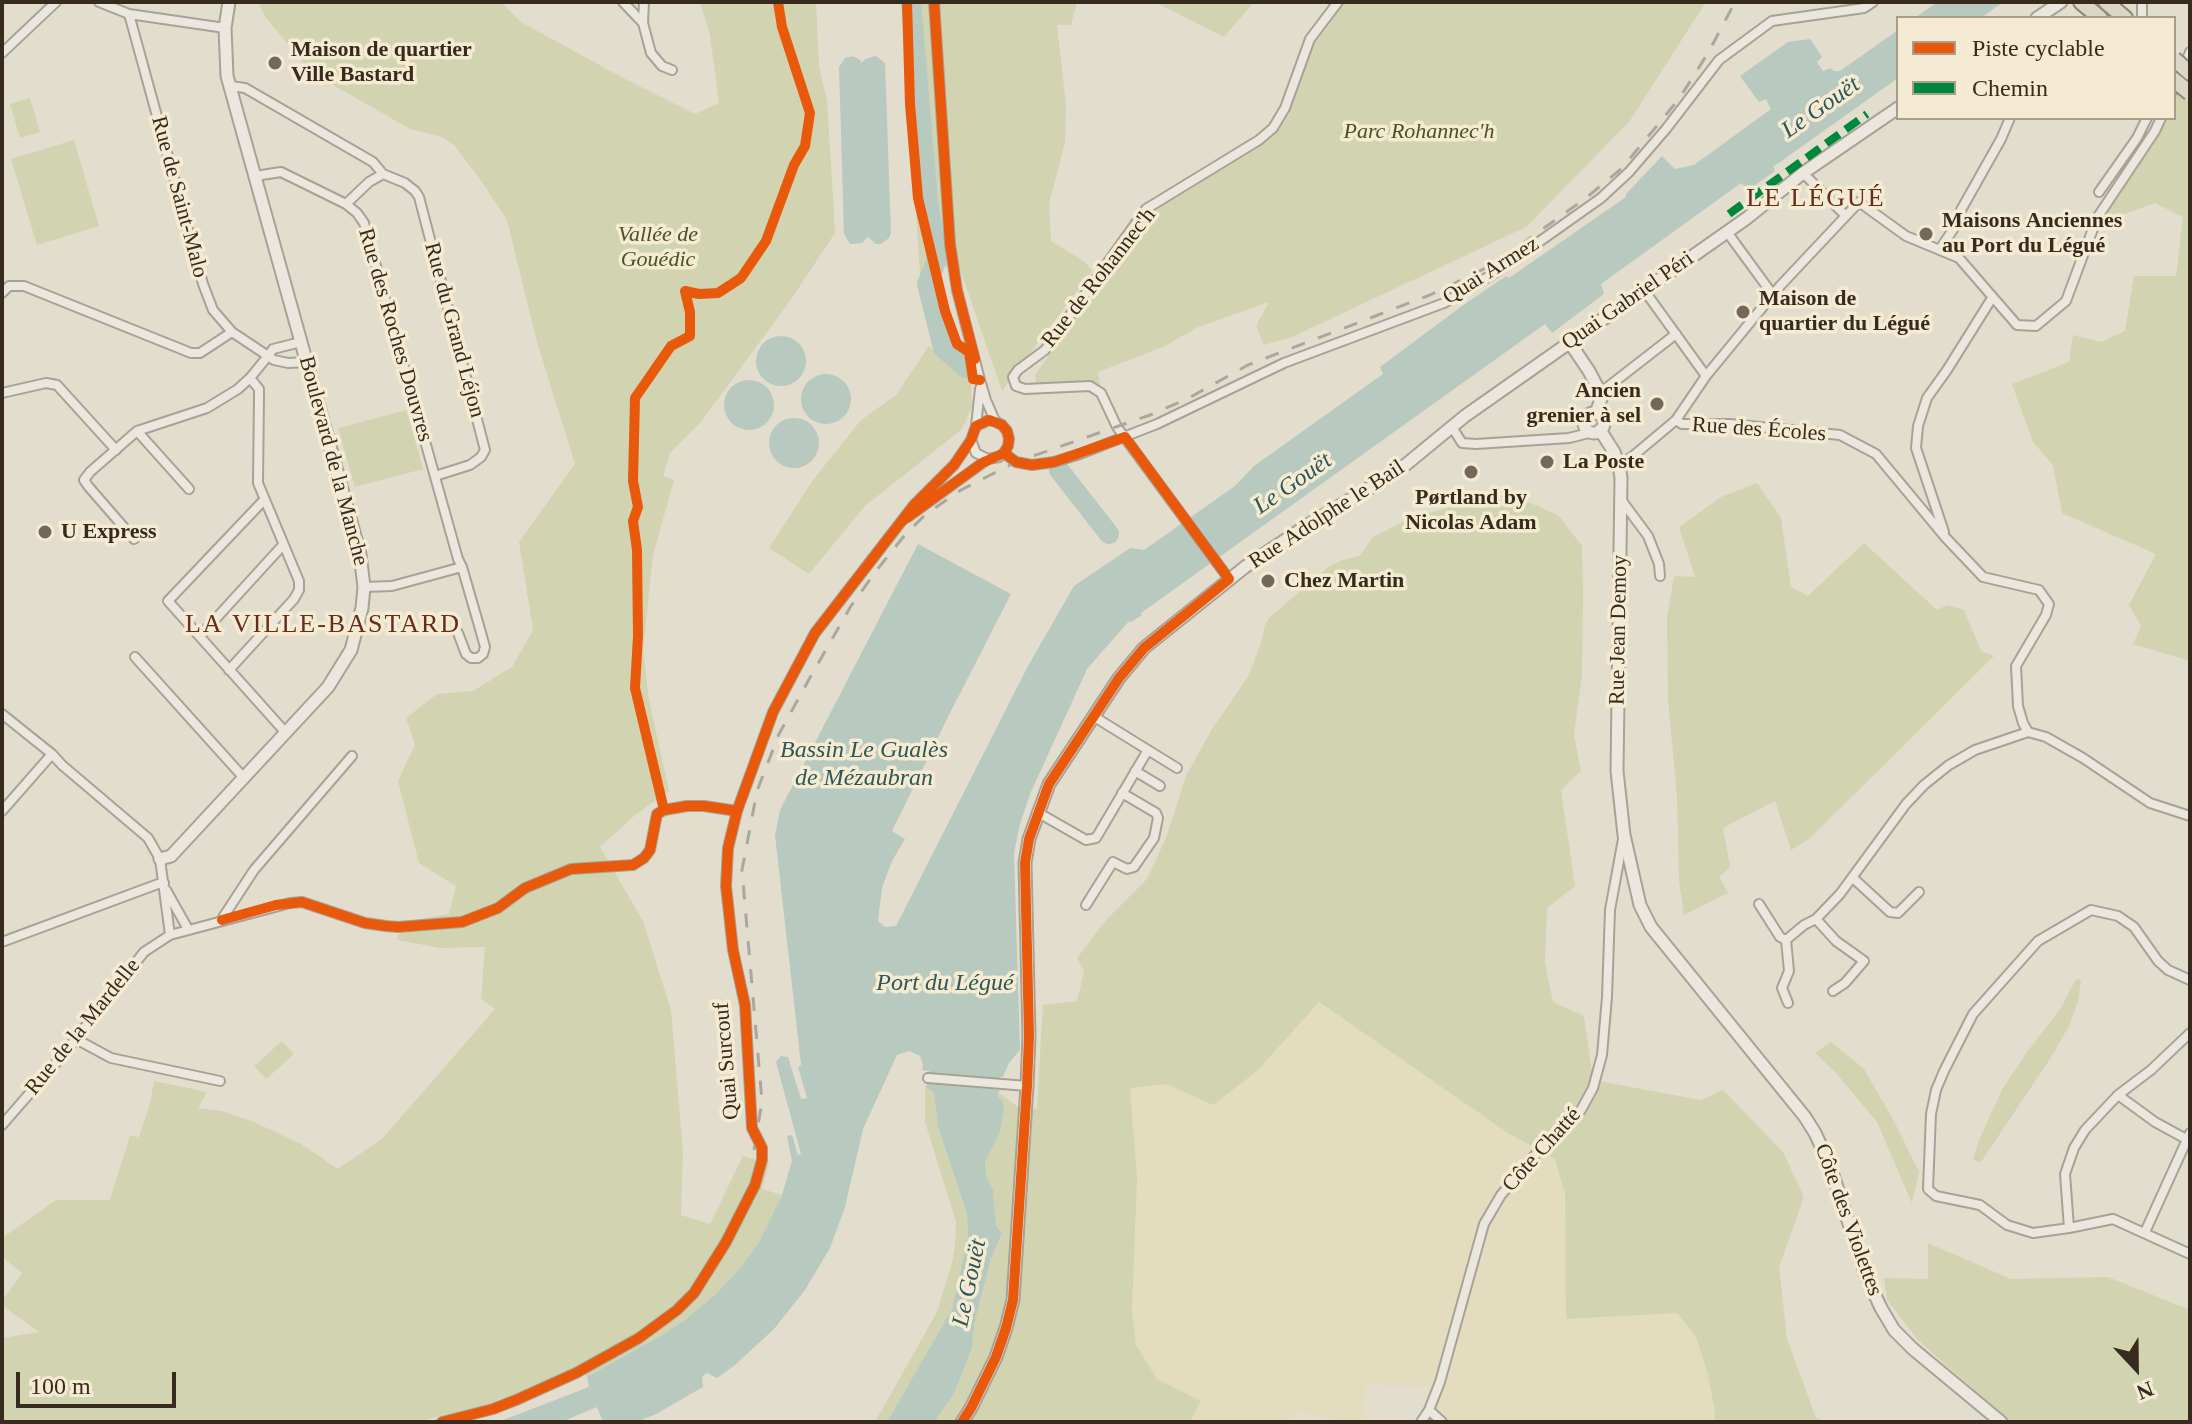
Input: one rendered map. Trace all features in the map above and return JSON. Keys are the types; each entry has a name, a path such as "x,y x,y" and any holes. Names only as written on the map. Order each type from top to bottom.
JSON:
{"highway":[{"path":"2081,2 2098,16"},
{"path":"2106,2 2123,16"}],"street":[{"path":"2,53 56,2"},
{"path":"99,2 129,14 225,28"},
{"name":"Boulevard de la Manche","path":"160,859 171,856 328,687 343,665 357,630 364,587 360,554 227,76 225,28 229,2"},
{"path":"623,2 643,23"},
{"path":"644,2 643,23 651,53 662,66 672,70"},
{"path":"934,2 950,244 957,290 980,380 995,421"},
{"name":"Rue de Rohannec'h","path":"1125,437 1101,393 1090,386 1025,389 1016,386 1013,377 1045,350 1146,209 1259,140 1273,128 1285,108 1310,39 1338,2"},
{"name":"Quai Armez","path":"1004,453 1016,462 1032,465 1069,458 1189,410 1284,363 1444,303 1498,271 1601,198 1657,140 1719,60 1772,21 1864,8 1873,2"},
{"path":"2040,16 2061,2"},
{"name":"Rue de Saint-Malo","path":"129,14 203,284 213,310 232,332 268,356"},
{"path":"2176,85 2190,52"},
{"path":"230,86 245,88 373,162 383,174 369,182 346,204"},
{"name":"Quai Gabriel Péri","path":"1452,427 1896,109"},
{"path":"1940,249 1954,228 2009,120"},
{"path":"2099,192 2146,120"},
{"path":"1619,465 1676,420 1706,376 1773,295 1859,202 1906,236 1959,258 2017,325 2036,326 2066,301 2097,218 2160,120"},
{"name":"Rue des Roches Douvres","path":"255,176 281,172 346,204 364,223 485,647 483,654 478,658 466,654 458,633"},
{"path":"1803,173 1845,215"},
{"name":"Rue du Grand Léjon","path":"383,174 405,183 419,197 485,450 470,465 435,476"},
{"path":"1727,232 1773,295"},
{"path":"2,293 9,286 24,286 191,353 200,353 232,332"},
{"path":"1644,290 1706,376"},
{"path":"1945,537 1916,448 1918,426 1927,398 1992,298"},
{"path":"1570,343 1600,393 1676,334"},
{"path":"134,539 84,480 90,472 137,431 207,408 238,389 273,349 301,342"},
{"path":"268,356 288,363 306,362"},
{"path":"229,670 299,590 299,581 258,483 259,389 250,378"},
{"path":"976,426 995,421 1002,425 1009,439 1004,453 988,459 976,453 971,440 976,426 980,380"},
{"path":"2,393 46,383 57,385 116,450"},
{"name":"Rue Jean Demoy","path":"1600,393 1602,396 1596,413 1604,422 1594,430 1614,452 1619,465 1621,501 1617,771 1624,835"},
{"name":"Rue des Écoles","path":"1676,420 1690,425 1730,424 1840,435 1876,454 1945,537 1983,577 2039,590 2049,604 2046,615 2016,666 2018,706 2028,732"},
{"path":"1452,427 1462,443 1476,444 1569,438 1594,430"},
{"name":"Rue Adolphe le Bail","path":"962,1422 996,1357 1013,1300 1029,1036 1025,863 1037,812 1049,784 1119,678 1144,648 1229,579 1294,534 1398,471 1452,427"},
{"path":"137,431 189,489"},
{"path":"1125,437 1229,579"},
{"name":"Quai Surcouf","path":"442,1422 493,1409 576,1373 639,1338 694,1293 726,1242 755,1185 762,1160 762,1148 752,1128 745,1005 733,950 726,886 728,848 737,811 773,712 815,633 869,560 914,505 954,465 971,440"},
{"name":"Quai Surcouf","path":"901,522 988,459"},
{"path":"264,500 168,601 286,733"},
{"path":"1621,501 1648,536 1659,564 1660,576"},
{"path":"200,636 283,545"},
{"path":"364,587 392,586 462,567"},
{"path":"135,657 244,778"},
{"path":"2,714 148,838 160,859 170,935"},
{"path":"1093,716 1177,768"},
{"path":"1786,940 1816,919 1853,878 1906,804 1924,785 1975,750 2028,732 2046,737 2083,758 2150,803 2190,816"},
{"path":"1037,812 1086,840 1096,838 1148,750"},
{"path":"2,811 52,754"},
{"path":"222,920 254,870 352,756"},
{"path":"1135,771 1160,786"},
{"path":"1086,905 1113,862 1127,869 1134,867 1154,838 1156,813 1122,793"},
{"name":"Rue de la Mardelle","path":"2,1125 76,1039 144,952 170,935 276,905 302,902 365,923 386,926 462,922 498,908 525,888 571,869 633,865 650,850 657,814 671,808 704,806 737,811"},
{"name":"Côte Chatté","path":"1421,1422 1440,1382 1484,1224 1501,1195 1541,1148 1581,1110 1593,1088 1602,1055 1610,910 1624,835"},
{"name":"Côte des Violettes","path":"1624,835 1640,905 1651,927 1815,1133 1829,1163 1867,1278 1894,1330 2001,1422"},
{"path":"1853,878 1890,912 1898,913 1919,892"},
{"path":"2,942 158,884 164,886 188,929"},
{"path":"1759,904 1780,937 1786,940"},
{"path":"2190,980 2168,970 2134,927 2118,916 2091,910 2038,941 1973,1014 1936,1090 1928,1148 1928,1189 1936,1196 1980,1205 2007,1225 2033,1233 2113,1219 2190,1254"},
{"path":"1816,919 1836,941 1864,961 1845,983 1833,991"},
{"path":"1786,940 1789,971 1782,988 1788,1003"},
{"path":"2069,1228 2065,1174 2074,1148 2085,1130 2118,1095 2151,1070 2190,1033"},
{"path":"76,1039 111,1058 220,1081"},
{"path":"928,1078 1027,1086"},
{"path":"2118,1095 2155,1122 2189,1138 2145,1232"},
{"path":"1429,1410 1442,1422"}],"shaded area":[{"path":"1318,1002 1508,1133 1555,1159 1565,1194 1567,1319 1677,1313 1696,1337 1707,1371 1715,1411 1714,1422 1448,1422 1436,1409 1442,1389 1366,1385 1364,1422 1347,1422 1294,1411 1292,1422 1190,1422 1201,1401 1157,1379 1136,1345 1132,1309 1130,1088 1257,1071"}],"green space":[{"name":"Vallée de Gouédic","path":"258,2 501,2 521,22 695,114 719,103 710,35 700,2 816,2 819,66 827,101 835,233 790,301 700,423 670,453 663,476 674,480 653,555 643,650 649,700 669,791 635,815 600,847 643,921 671,1010 683,1152 681,1215 710,1224 743,1156 769,1163 762,1189 782,1195 759,1242 717,1293 662,1335 587,1377 580,1368 487,1406 414,1422 2,1422 2,1338 39,1332 2,1305 22,1273 2,1257 2,1238 56,1200 110,1200 130,1136 139,1137 154,1081 207,1092 198,1108 222,1111 254,1122 301,1144 338,1169 383,1138 495,1009 481,999 485,947 441,948 397,940 402,922 449,914 456,886 419,863 398,781 415,745 406,718 437,694 473,691 512,667 533,630 519,542 575,464 537,342 507,220 482,182 454,145 442,137 410,129 312,73 266,18"},
{"path":"902,2 1077,2 1071,25 1057,25 1066,105 1065,142 1049,204 1051,241 1085,262 1092,271 1002,391 958,263 920,274"},
{"path":"1155,2 1254,2 1224,37"},
{"name":"Parc Rohannec'h","path":"1343,2 1706,2 1629,122 1526,227 1292,337 1264,345 1256,326 1269,302 1198,327 1165,346 1098,372 1100,384 1036,384 1035,375 1148,213 1269,137 1280,126 1289,114 1300,75 1316,37"},
{"path":"2190,65 2190,661 2133,644 2141,626 2129,605 2156,554 2062,513 2053,465 2033,442 2012,384 2069,362 2073,335 2102,342 2125,331 2134,276 2176,276 2183,217 2155,203 2108,220 2103,214 2134,173 2163,120 2176,120 2176,93"},
{"path":"30,98 40,132 20,138 10,104"},
{"path":"74,140 99,226 37,245 11,159"},
{"path":"929,346 971,381 972,407 962,429 865,506 809,574 769,548 813,480 861,420 896,395"},
{"path":"407,410 423,469 355,487 338,428"},
{"path":"1757,483 1781,518 1791,587 1808,596 1864,543 1937,610 1947,605 1964,610 1981,651 1994,656 1809,839 1791,850 1775,801 1723,828 1730,867 1719,877 1728,893 1684,915 1679,881 1677,797 1668,699 1667,619 1674,576 1695,577 1679,527 1721,497"},
{"path":"1497,493 1505,499 1530,503 1558,515 1582,546 1582,675 1574,734 1581,771 1561,790 1575,886 1547,908 1545,962 1553,1002 1584,1016 1593,1080 1701,1100 1723,1090 1783,1152 1804,1197 1779,1267 1787,1339 1816,1418 1829,1422 1714,1422 1715,1411 1707,1371 1696,1337 1677,1313 1566,1319 1565,1194 1555,1159 1508,1133 1319,1002 1257,1071 1213,1105 1167,1084 1130,1088 1137,1178 1132,1309 1136,1345 1157,1379 1201,1401 1190,1422 934,1422 954,1394 972,1348 975,1321 991,1259 1002,1235 996,1226 993,1191 986,1176 985,1162 1000,1132 1004,1110 999,1093 1018,1107 1037,1109 1043,1005 1077,1001 1084,972 1077,958 1106,920 1147,879 1166,838 1186,776 1212,729 1248,677 1269,618 1330,566 1360,556 1373,537 1409,519"},
{"path":"2076,979 2081,980 2079,998 2069,1026 1981,1162 1973,1160 2003,1088 2061,1008"},
{"path":"282,1041 294,1054 266,1079 254,1066"},
{"path":"1831,1042 1864,1069 1894,1121 1919,1172 1912,1203 1877,1122 1815,1053"},
{"path":"925,1087 934,1092 938,1127 967,1214 968,1238 952,1309 887,1422 875,1422 937,1312 955,1245 956,1222 925,1122"},
{"path":"1928,1243 2011,1279 2108,1277 2190,1310 2190,1422 2010,1422 1918,1340 1887,1300 1884,1278 1928,1279"}],"water":[{"path":"1937,2 2003,2 1984,16 1918,16"},
{"name":"Port du Légué","path":"1896,31 1896,79 1773,167 1775,171 1748,190 1741,183 1601,284 1604,294 1552,333 1545,324 1142,615 1129,621 1087,669 1030,794 1014,853 1020,1050 1000,1081 929,1075 929,1071 922,1070 920,1056 909,1051 897,1055 863,1129 845,1207 830,1248 805,1290 774,1329 717,1378 707,1373 702,1377 703,1387 636,1422 603,1422 597,1407 561,1422 498,1422 589,1387 587,1377 685,1320 717,1293 742,1266 759,1242 782,1195 792,1161 787,1136 792,1135 798,1155 801,1154 776,1062 781,1056 788,1057 801,1099 807,1098 798,1067 801,1065 775,835 780,810 918,544 1011,594 892,831 905,839 892,861 882,888 878,921 885,927 896,926 1028,666 1074,586 1130,548 1144,550 1235,486 1254,466 1383,374 1380,367 1462,306 1506,276 1509,278 1626,197 1662,156 1675,169 1694,165 1771,109 1766,99 1759,102 1740,76 1788,42 1810,39 1822,57 1817,62 1823,71 1830,68 1840,71"},
{"path":"853,56 862,63 876,56 885,63 891,233 881,244 868,237 862,243 850,244 844,234 839,67 845,58"},
{"path":"781,336 799,343 806,361 799,379 781,386 763,379 756,361 763,343"},
{"path":"826,374 844,381 851,399 844,417 826,424 808,417 801,399 808,381"},
{"path":"749,380 767,387 774,405 767,423 749,430 731,423 724,405 731,387"},
{"path":"794,418 812,425 819,443 812,461 794,468 776,461 769,443 776,425"},
{"name":"Le Gouët","path":"928,1083 999,1090 998,1097 1003,1101 1004,1110 1000,1132 985,1162 986,1176 993,1190 996,1226 1002,1234 991,1259 975,1321 972,1348 954,1394 934,1422 887,1422 952,1309 968,1238 967,1214 938,1127 934,1092 925,1087"}],"waterway":[{"path":"911,2 928,202 937,258 935,264"},
{"path":"934,267 927,284 943,348 966,368"},
{"path":"1059,470 1109,534"}],"railway":[{"path":"754,1150 762,1101 742,870 757,791 779,734 851,606 904,536 925,515 961,490 1016,462 1150,415 1187,399 1248,365 1430,295 1494,264 1622,168 1679,99 1735,2"}],"marked path":[{"path":"1729,214 1867,114"}],"cycle path":[{"path":"664,810 635,688 638,636 637,550 633,521 638,507 633,481 635,398 671,346 690,336 690,312 685,291 718,293 741,278 766,241 794,165 805,146 810,113 782,27 778,2"},
{"path":"907,2 910,104 918,198 945,311 957,344 969,352 973,379 980,380"},
{"path":"934,2 950,244 957,290 975,359"},
{"path":"442,1422 516,1400 576,1373 639,1338 694,1293 726,1242 755,1185 762,1160 762,1148 752,1128 745,1005 733,950 726,886 728,848 737,811 773,712 815,633 914,505 954,465 971,440 976,426 989,420 1002,425 1009,439 1004,453 982,463 901,522"},
{"path":"962,1422 996,1357 1013,1300 1029,1036 1025,863 1029,839 1049,784 1119,678 1144,648 1229,579 1125,437 1054,462 1032,465 1016,462 1004,453"},
{"path":"222,920 276,905 302,902 365,923 386,926 462,922 498,908 525,888 571,869 633,865 650,850 657,814 664,810 704,806 737,811"}],"place":[{"name":"Maison de quartier Ville Bastard","path":"275,63"},
{"name":"Maisons Anciennes au Port du Légué","path":"1926,234"},
{"name":"Maison de quartier du Légué","path":"1743,312"},
{"name":"Ancien grenier à sel","path":"1657,404"},
{"name":"La Poste","path":"1547,462"},
{"name":"Pørtland by Nicolas Adam","path":"1471,472"},
{"name":"U Express","path":"45,532"},
{"name":"Chez Martin","path":"1268,581"}],"district":[{"name":"LE LÉGUÉ","path":"1816,199"},
{"name":"LA VILLE-BASTARD","path":"323,625"}],"water label":[{"name":"Bassin Le Gualès de Mézaubran","path":"864,765"}]}
